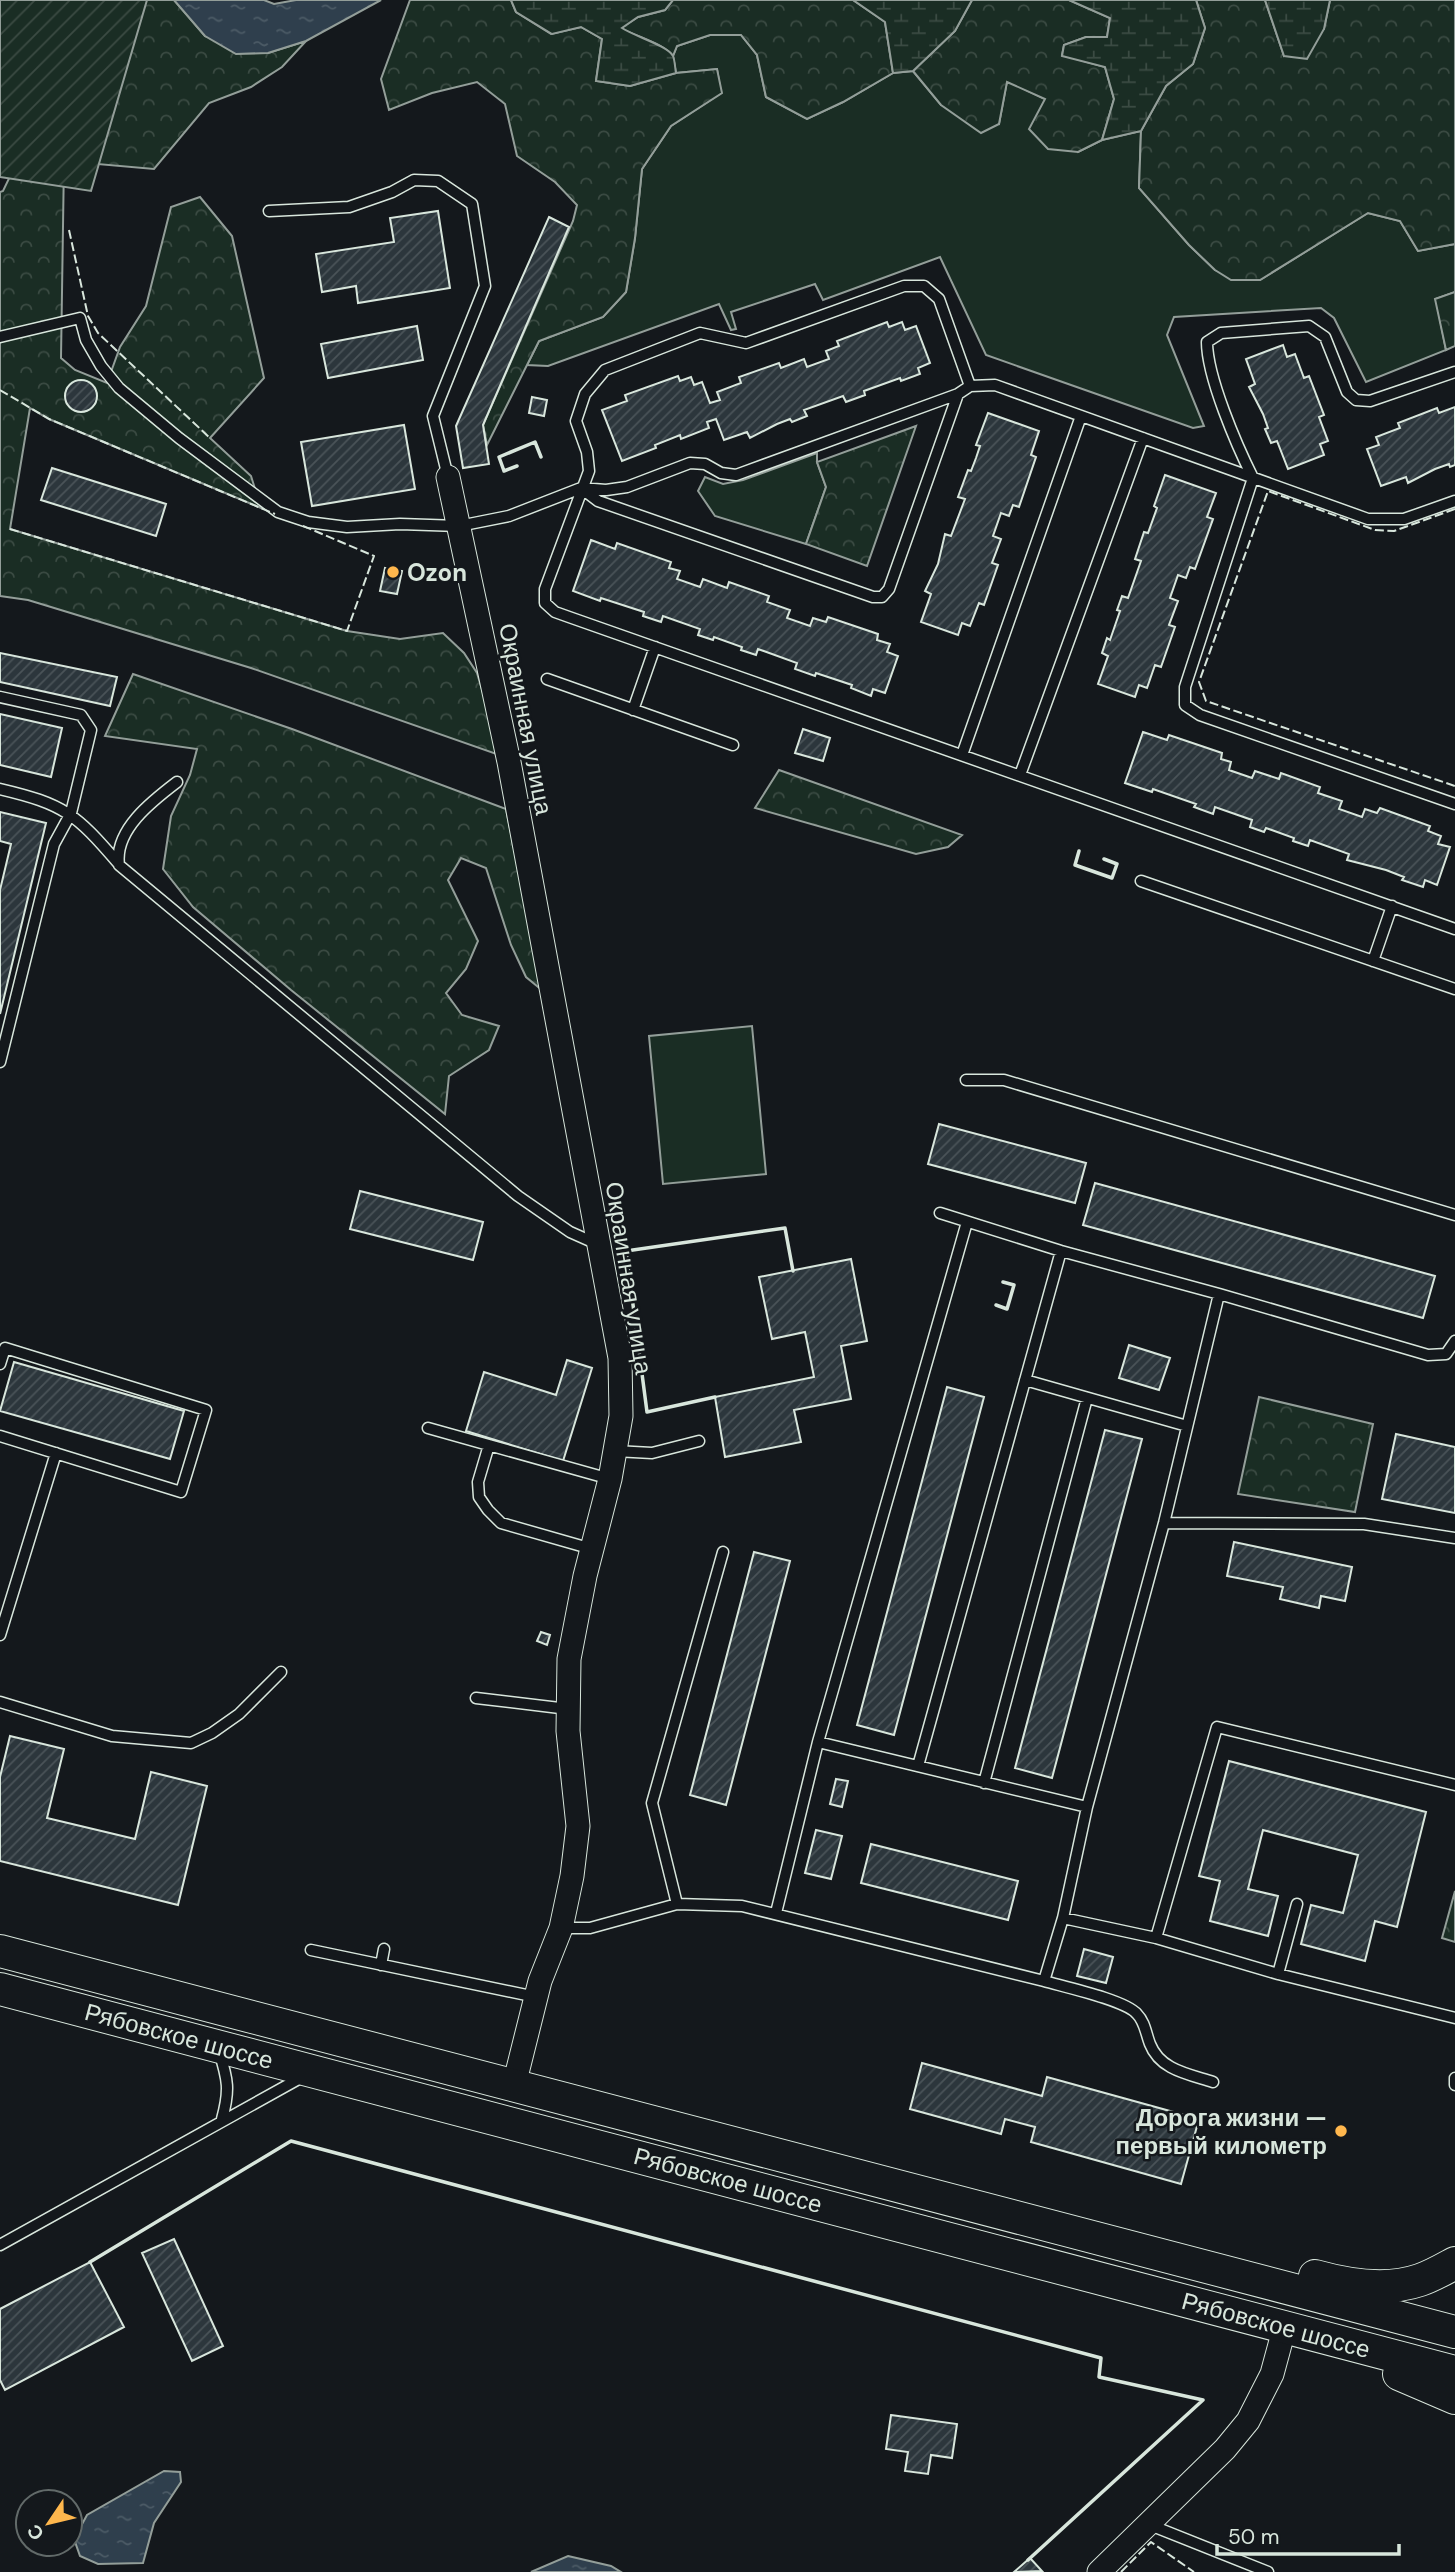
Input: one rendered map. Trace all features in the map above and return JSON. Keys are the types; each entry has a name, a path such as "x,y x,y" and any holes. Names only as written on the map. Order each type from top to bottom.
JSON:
{"main road":[{"name":"Рябовское шоссе","path":"0,1951 1455,2332"},
{"name":"Рябовское шоссе","path":"0,1989 1455,2372"},
{"path":"1175,2259 1236,2259 1325,2278 1380,2285 1398,2285 1419,2280 1455,2263"},
{"path":"1292,2329 1455,2398"}],"street":[{"name":"Окраинная улица","path":"448,477 509,762 620,1358 621,1416 610,1479 569,1659 568,1731 578,1826 572,1876 561,1928 536,1997 514,2085"},
{"path":"1100,2572 1225,2449 1248,2421 1292,2329"}],"lane":[{"path":"269,211 349,207 392,192 414,180 438,181 472,204 485,286 433,416 448,477"},
{"path":"970,386 939,299 924,286 904,286 746,343 700,333 605,370 585,394 576,421 587,452 589,471 545,589 545,603 555,612 1455,929"},
{"path":"0,337 80,318 86,340 101,366 119,388 179,438 278,512 308,522 347,527 400,524 459,526 509,516 581,488 606,490 627,487 690,463 705,464 721,473 736,475 958,394 970,386 995,385 1368,519 1404,519 1455,501"},
{"path":"1455,372 1370,401 1356,400 1347,392 1325,337 1309,326 1221,333 1207,342 1207,359 1240,453 1253,478 1185,687 1185,705 1200,715 1455,804"},
{"path":"581,488 598,501 873,597 882,597 890,589 958,394"},
{"path":"962,755 1081,416"},
{"path":"1020,775 1143,438"},
{"path":"634,710 655,647"},
{"path":"547,679 733,745"},
{"path":"0,697 81,715 91,730 71,813 54,844 0,1062"},
{"path":"119,864 117,851 143,808 177,782"},
{"path":"0,789 41,798 71,813 91,831 119,864 518,1196 570,1232 600,1245"},
{"path":"1141,881 1455,989"},
{"path":"1373,961 1392,906"},
{"path":"966,1080 1004,1080 1455,1215"},
{"path":"940,1213 1062,1251 1428,1355 1446,1354 1455,1341"},
{"path":"776,1913 818,1742 967,1222"},
{"path":"918,1766 1062,1251"},
{"path":"1044,1981 1063,1918 1087,1807 1164,1522 1219,1294"},
{"path":"0,1364 5,1348 206,1410 181,1492 0,1436"},
{"path":"1025,1381 1187,1426"},
{"path":"984,1783 1087,1398"},
{"path":"428,1429 610,1479"},
{"path":"615,1451 652,1453 699,1441"},
{"path":"489,1445 478,1482 480,1497 488,1510 501,1523 592,1549"},
{"path":"0,1635 2,1621 56,1454"},
{"path":"1164,1522 1364,1524 1455,1538"},
{"path":"677,1904 652,1803 723,1552"},
{"path":"0,1702 112,1736 191,1743 212,1733 239,1714 281,1672"},
{"path":"476,1698 568,1709"},
{"path":"1156,1938 1217,1727 1455,1785"},
{"path":"818,1742 1087,1807"},
{"path":"561,1928 590,1928 677,1904 742,1906 776,1913 1044,1981 1131,2009 1145,2026 1156,2058 1169,2067 1213,2082"},
{"path":"1278,1974 1297,1904"},
{"path":"1063,1918 1156,1938 1278,1974 1455,2018"},
{"path":"381,1965 384,1949"},
{"path":"312,1950 536,1997"},
{"path":"218,2047 228,2078 229,2094 222,2119"},
{"path":"0,2245 222,2119 313,2071"},
{"path":"1455,2078 1455,2085"},
{"path":"1150,2525 1268,2572"}],"green space":[{"path":"0,0 174,0 205,36 268,53 306,41 282,67 251,87 209,103 154,169 64,161 61,358 75,370 107,383 120,347 146,306 171,207 200,197 232,236 264,378 210,438 251,476 261,508 49,419 30,408 10,529 347,631 400,639 443,633 464,653 477,673 502,756 251,668 28,600 0,596 0,192 3,191 27,141"},
{"path":"0,0 147,0 91,191 0,177"},
{"path":"410,0 511,0 516,12 551,34 581,27 602,39 596,81 630,86 676,73 717,69 722,93 671,126 642,169 626,292 603,317 539,341 487,445 483,425 573,221 577,205 555,182 517,156 505,104 477,82 432,93 389,110 381,79"},
{"path":"511,0 673,0 665,10 638,17 622,28 670,52 674,58 676,73 630,86 596,81 602,39 581,27 552,34 516,12"},
{"path":"673,0 853,0 885,22 893,73 807,119 766,97 757,55 741,35 710,35 677,46 673,56 656,44 621,28 638,17 665,10"},
{"path":"853,0 972,0 955,31 913,71 893,73 885,22"},
{"path":"972,0 1069,0 1110,18 1107,38 1086,37 1064,45 1062,55 1105,67 1114,99 1102,140 1078,152 1048,149 1029,129 1045,99 1007,82 999,124 981,133 941,105 913,71 955,31"},
{"path":"1069,0 1196,0 1205,28 1193,64 1166,86 1141,131 1102,140 1114,99 1105,67 1062,56 1064,45 1086,37 1107,37 1110,18"},
{"path":"1196,0 1265,0 1284,56 1324,29 1330,0 1455,0 1455,244 1418,251 1400,221 1368,213 1260,280 1231,280 1215,270 1139,188 1141,131 1166,86 1193,64 1205,28"},
{"path":"1265,0 1330,0 1324,29 1307,59 1284,56"},
{"path":"710,35 741,35 757,55 766,97 807,119 893,73 913,71 941,105 999,124 1007,81 1045,99 1078,152 1102,140 1141,131 1139,188 1215,270 1260,280 1368,213 1400,221 1418,251 1455,244 1455,292 1436,299 1446,350 1366,382 1334,318 1321,308 1174,317 1167,335 1204,426 1193,428 986,355 940,257 823,300 815,284 731,312 736,329 731,330 719,304 548,366 527,365 539,341 603,317 626,292 642,169 671,126 721,93 717,69 676,73 673,56 677,46"},
{"path":"1455,292 1455,346 1446,350 1435,299"},
{"path":"916,426 867,566 806,544 826,487 817,462"},
{"path":"817,453 817,462 826,487 806,544 715,516 698,491 705,477 723,484 743,480"},
{"path":"133,674 292,729 506,809 543,991 526,977 511,945 486,868 461,858 448,880 478,941 466,969 446,993 462,1015 499,1026 489,1050 449,1076 445,1114 193,907 163,869 171,816 190,775 197,749 105,736"},
{"path":"779,770 962,835 948,847 916,854 755,808"},
{"path":"752,1026 766,1174 663,1184 649,1036"},
{"path":"1259,1397 1373,1424 1355,1512 1238,1494"},
{"path":"1455,1891 1455,1942 1442,1938"}],"water":[{"path":"174,0 264,0 274,4 296,0 381,0 306,41 268,53 236,54 205,36"},
{"path":"164,2471 180,2472 181,2482 154,2523 143,2563 98,2564 84,2558 84,2521 87,2515"},
{"path":"568,2556 611,2566 621,2572 531,2572"}],"building":[{"path":"438,211 450,288 358,303 356,286 322,292 316,254 394,242 390,218"},
{"path":"549,217 569,227 483,425 489,464 463,468 456,426"},
{"path":"887,322 889,327 902,322 905,330 916,326 930,363 918,368 920,374 864,391 865,395 846,402 843,396 804,410 807,416 777,424 750,438 747,432 724,440 716,419 707,422 709,428 681,439 680,435 622,461 602,410 627,401 625,395 678,376 680,381 691,377 694,385 702,382 710,403 720,400 717,392 741,383 739,377 779,363 781,368 804,359 807,367 829,359 826,351 839,346 837,341"},
{"path":"417,326 423,360 328,378 321,344"},
{"path":"1283,345 1287,357 1295,354 1304,378 1309,376 1324,415 1319,417 1328,441 1320,444 1324,455 1288,469 1277,441 1271,443 1265,429 1268,428 1263,414 1249,387 1255,384 1246,359"},
{"path":"81,380 92,385 97,396 92,407 81,412 70,407 65,396 70,385"},
{"path":"532,397 547,400 544,416 529,413"},
{"path":"1455,407 1455,465 1450,467 1449,464 1435,469 1408,483 1406,477 1381,486 1367,449 1379,445 1376,437 1400,428 1398,423 1437,408 1439,413"},
{"path":"988,413 1039,431 1031,455 1036,457 1019,507 1013,505 1009,516 1001,513 993,536 1001,539 992,563 998,565 984,605 979,603 970,626 962,623 958,635 921,622 931,594 925,591 938,564 945,534 951,536 965,499 958,497 968,470 971,471 976,458 980,446 976,445"},
{"path":"404,425 415,489 312,506 301,442"},
{"path":"52,468 166,504 156,536 41,500"},
{"path":"1165,475 1216,493 1207,517 1213,519 1195,569 1190,567 1186,578 1178,575 1170,598 1178,601 1169,625 1175,627 1161,667 1155,665 1147,688 1139,685 1135,697 1098,684 1108,656 1102,653 1107,638 1110,640 1122,596 1128,598 1141,561 1135,559 1144,532 1148,533 1157,508 1154,506"},
{"path":"591,540 615,549 617,543 671,562 669,568 680,571 677,579 700,587 703,579 727,588 729,582 769,596 767,602 790,610 787,618 810,626 813,618 826,622 828,617 878,634 877,640 890,644 887,652 898,656 885,693 873,689 871,696 851,688 852,685 795,669 797,663 758,649 756,655 714,637 713,640 698,635 700,629 663,616 661,622 643,616 644,612 573,591"},
{"path":"385,568 402,571 397,594 380,591"},
{"path":"0,653 117,677 110,706 0,682"},
{"path":"0,714 62,728 51,777 0,765"},
{"path":"803,729 830,738 823,761 795,753"},
{"path":"1143,732 1167,740 1169,735 1222,753 1221,759 1231,762 1229,770 1252,778 1255,771 1279,779 1281,773 1320,787 1318,793 1342,801 1339,809 1362,817 1365,809 1377,813 1380,808 1430,826 1428,831 1441,836 1438,844 1450,847 1437,885 1425,880 1423,887 1402,880 1404,877 1386,870 1347,860 1349,854 1310,840 1308,846 1266,828 1264,832 1250,827 1252,820 1215,807 1213,814 1194,807 1196,804 1153,789 1152,792 1125,783"},
{"path":"0,812 46,823 0,1014 0,890 11,844 0,841"},
{"path":"939,1124 1086,1163 1075,1203 928,1164"},
{"path":"1095,1183 1435,1276 1423,1318 1083,1225"},
{"path":"360,1191 483,1222 473,1260 350,1229"},
{"path":"851,1259 867,1341 841,1346 851,1399 794,1410 801,1442 725,1457 715,1397 814,1377 805,1332 772,1339 759,1277"},
{"path":"1129,1345 1170,1358 1159,1390 1119,1378"},
{"path":"567,1360 592,1368 563,1461 466,1431 484,1372 556,1395"},
{"path":"14,1362 184,1411 170,1459 0,1411"},
{"path":"947,1387 984,1397 894,1735 857,1725"},
{"path":"1105,1430 1142,1439 1052,1778 1015,1768"},
{"path":"1396,1434 1455,1447 1455,1513 1382,1499"},
{"path":"1234,1542 1352,1567 1345,1601 1321,1596 1319,1608 1280,1599 1283,1587 1227,1576"},
{"path":"754,1552 790,1561 726,1805 690,1795"},
{"path":"541,1632 550,1635 547,1645 537,1641"},
{"path":"10,1736 64,1749 47,1818 135,1839 151,1772 207,1786 178,1905 0,1861 0,1777"},
{"path":"1229,1761 1426,1812 1397,1927 1375,1921 1365,1961 1301,1944 1311,1905 1343,1913 1358,1855 1263,1830 1248,1889 1278,1896 1268,1936 1210,1921 1220,1881 1199,1876"},
{"path":"836,1779 848,1781 842,1807 830,1804"},
{"path":"816,1830 842,1836 831,1879 805,1873"},
{"path":"871,1844 1018,1881 1008,1920 861,1883"},
{"path":"1084,1949 1113,1957 1106,1983 1077,1976"},
{"path":"922,2063 1042,2096 1047,2077 1199,2119 1181,2184 1031,2142 1035,2127 1005,2119 1001,2134 910,2109"},
{"path":"174,2239 223,2346 192,2361 142,2253"},
{"path":"90,2262 124,2327 5,2390 0,2380 0,2309"},
{"path":"891,2415 957,2424 952,2458 931,2455 928,2474 905,2471 908,2452 886,2449"},
{"path":"1030,2558 1042,2571 1014,2572"}],"fence":[{"path":"69,230 88,316 98,333 210,438"},
{"path":"0,390 49,419 275,514"},
{"path":"1455,509 1394,531 1375,530 1268,491 1199,682 1206,701 1455,786"},
{"path":"10,529 347,631 374,556 301,525"},
{"path":"1121,2572 1151,2542 1194,2572"}],"wall":[{"path":"517,466 504,471 499,457 535,442 541,457"},
{"path":"1079,851 1075,865 1112,878 1117,864 1104,859"},
{"path":"715,1397 647,1412 626,1251 785,1228 793,1271"},
{"path":"996,1305 1007,1309 1014,1285 1003,1282"},
{"path":"90,2262 291,2141 1101,2358 1099,2377 1203,2400 1028,2560"}],"place":[{"name":"Ozon","path":"393,572"},
{"name":"Дорога жизни — первый километр","path":"1341,2131"}]}
